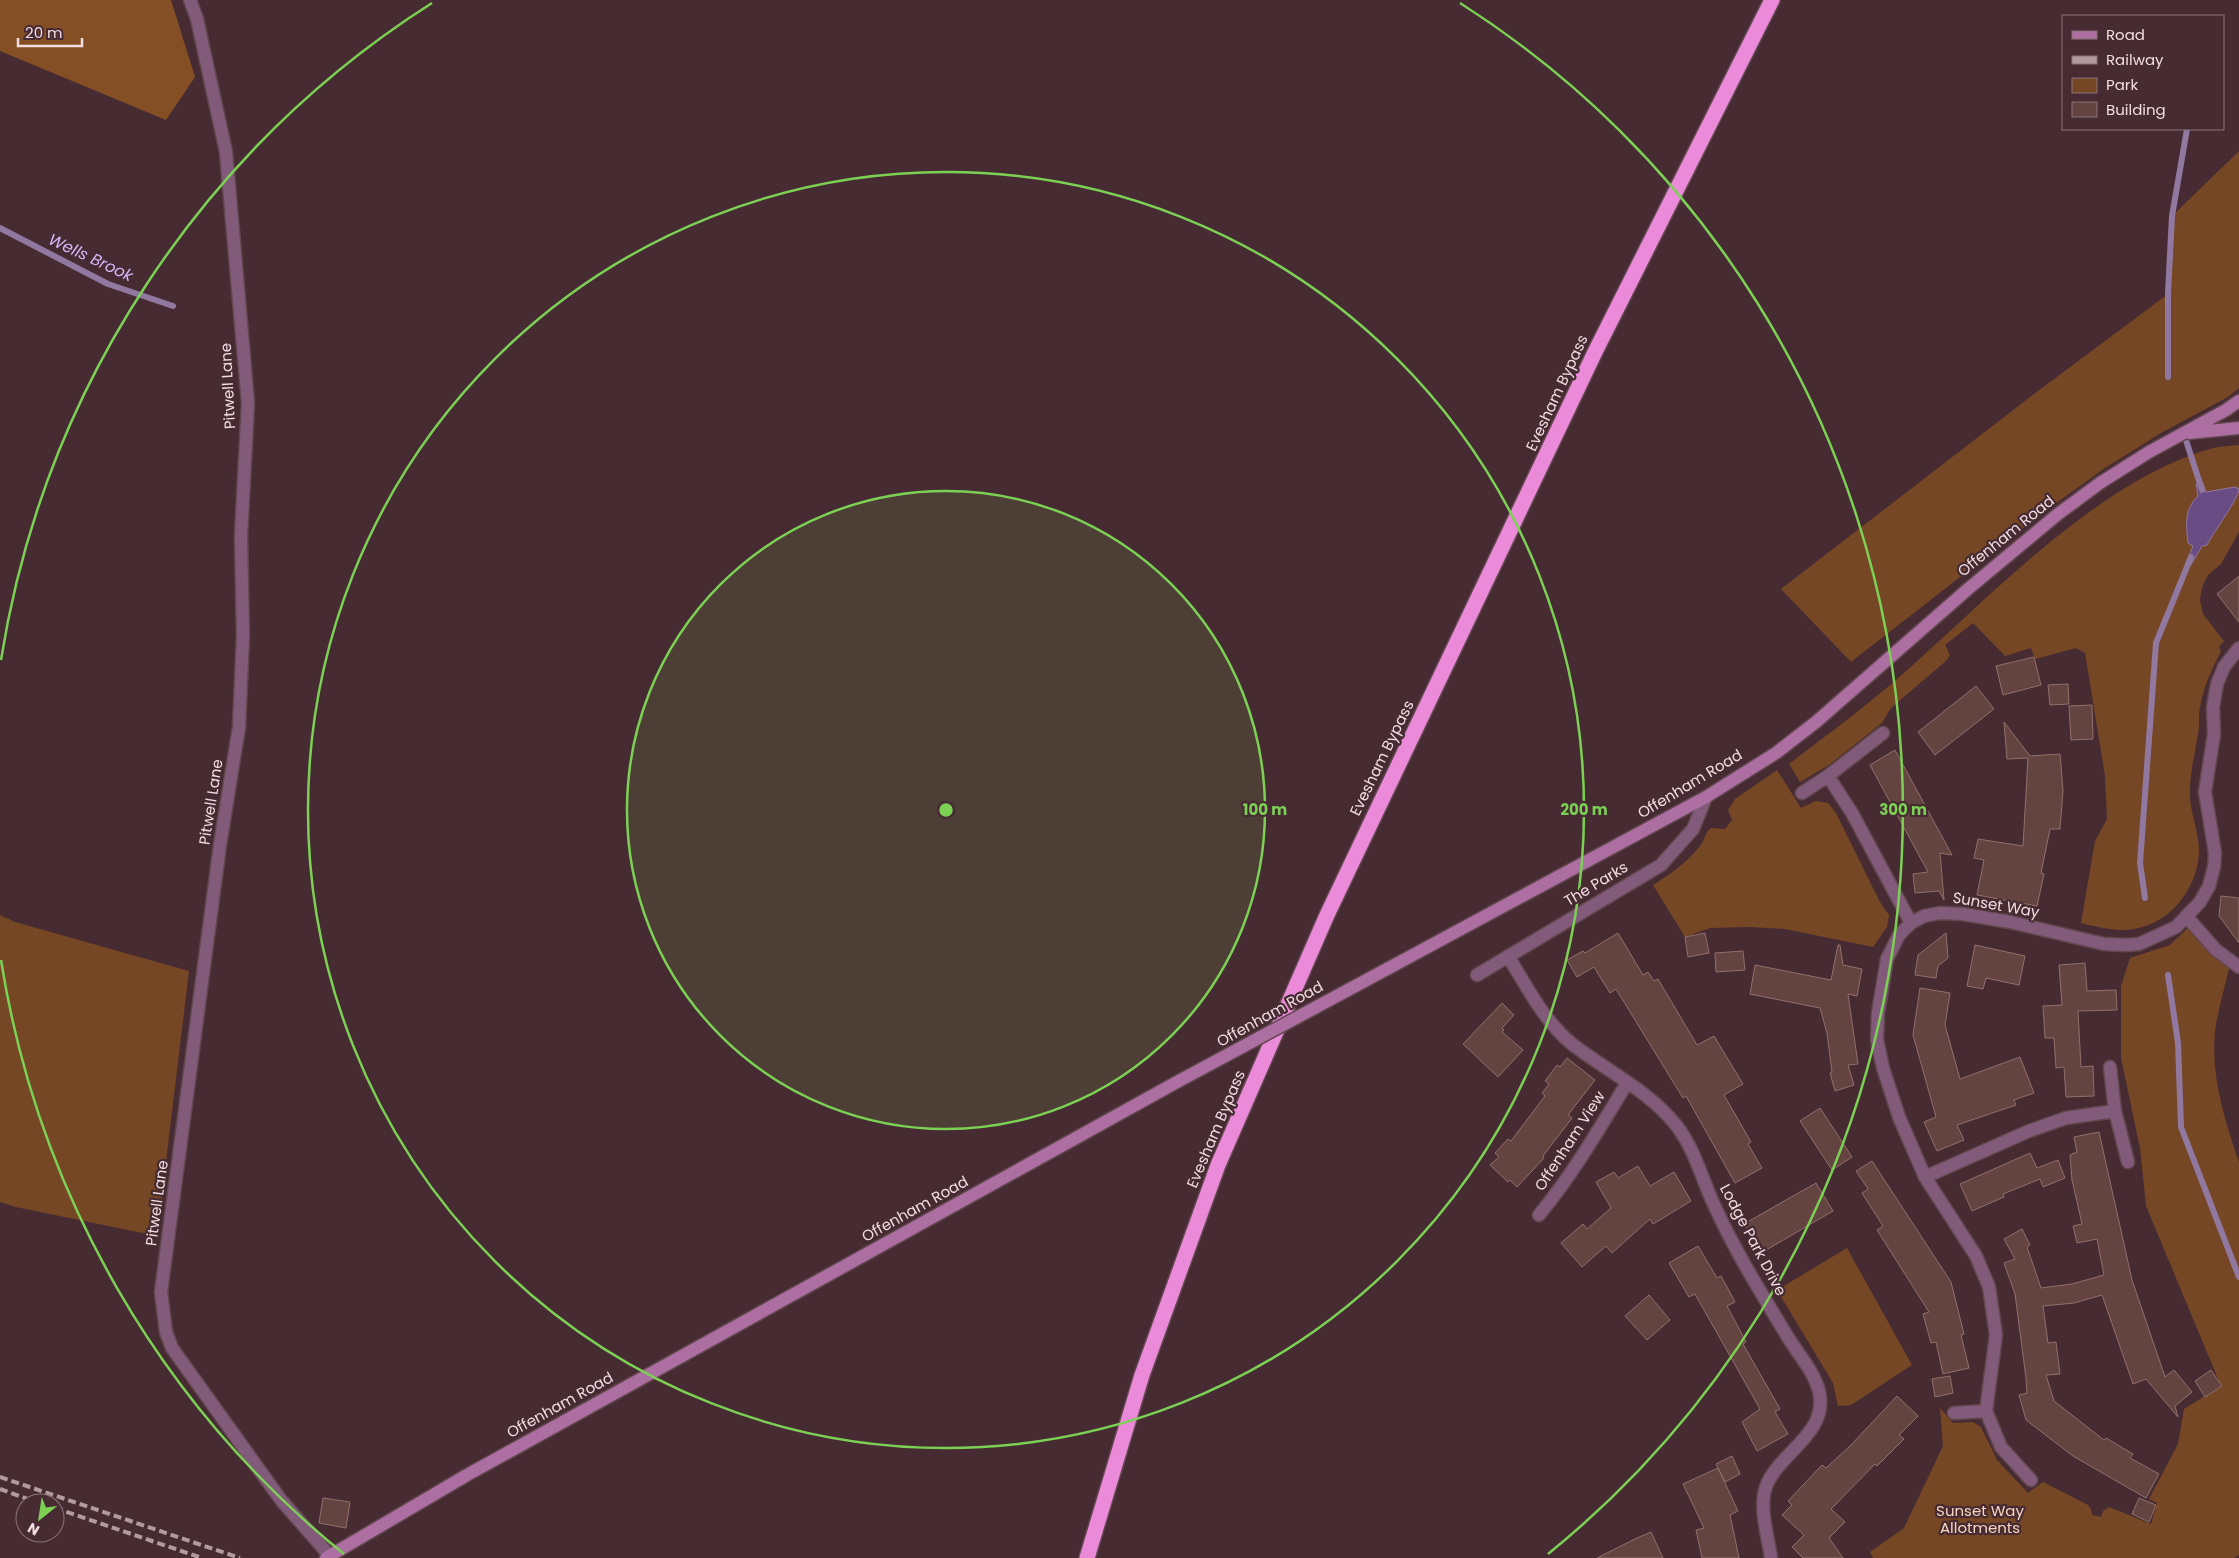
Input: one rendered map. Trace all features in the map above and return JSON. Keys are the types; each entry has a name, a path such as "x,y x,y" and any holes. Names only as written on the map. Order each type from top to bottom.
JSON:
{"highway":[{"name":"Evesham Bypass","path":"1086,1558 1142,1375 1218,1165 1327,914 1595,352 1772,0"}],"main road":[{"name":"Offenham Road","path":"328,1557 509,1452 1177,1082 1706,797 1776,753 1816,722 1968,589 2058,514 2108,478 2149,452 2184,434 2239,401"},
{"name":"Offenham Road","path":"2184,434 2239,428"}],"street":[{"name":"Pitwell Lane","path":"190,0 197,19 226,152 248,403 241,536 243,636 239,727 220,845 161,1292 166,1332 172,1348 281,1500 328,1557"},
{"name":"Sunset Way","path":"2030,1480 2001,1447 1986,1410 1996,1335 1990,1287 1976,1256 1926,1177 1899,1117 1877,1040 1878,1013 1887,959 1899,935 1911,924 1924,916 1940,912 2010,922 2104,944 2139,944 2176,927 2200,902 2209,886 2214,867 2215,853 2205,792 2214,734 2213,707 2217,684 2224,667 2239,648"},
{"path":"1802,794 1883,733"},
{"path":"1828,776 1852,813 1911,924"},
{"name":"The Parks","path":"1477,975 1661,866 1678,849 1693,829 1706,797"},
{"path":"2186,916 2216,950 2239,967"},
{"name":"Lodge Park Drive","path":"1508,956 1550,1022 1571,1043 1652,1099 1677,1126 1694,1157 1714,1207 1753,1278 1815,1380 1819,1392 1820,1405 1816,1422 1774,1473 1764,1493 1764,1516 1771,1558"},
{"path":"2110,1067 2115,1111 2128,1162"},
{"name":"Offenham View","path":"1539,1215 1585,1153 1627,1083"},
{"path":"1926,1177 2029,1131 2066,1118 2115,1111"},
{"path":"1954,1413 1986,1410"}],"green space":[{"path":"2239,151 2239,388 2228,397 2161,433 2105,468 2041,514 1851,662 1781,589 2034,394 2168,294 2172,216"},
{"path":"2239,445 2239,532 2221,564 2208,575 2202,587 2200,600 2203,614 2224,641 2219,647 2221,651 2201,700 2199,731 2191,777 2190,798 2199,844 2197,865 2194,878 2188,890 2171,911 2147,925 2128,930 2081,923 2095,841 2107,819 2105,776 2085,653 2076,648 2035,659 2031,648 2005,656 1973,623 1945,645 1950,655 1947,660 1891,708 1882,723 1829,765 1800,782 1789,764 1891,684 2010,576 2089,512 2129,485 2171,463 2213,448"},
{"path":"1777,770 1801,808 1816,801 1828,803 1836,813 1880,902 1889,915 1887,927 1873,947 1785,929 1750,927 1710,928 1685,937 1653,885 1689,859 1701,845 1711,828 1725,829 1732,820 1728,810 1735,799"},
{"path":"0,915 15,922 189,971 157,1236 16,1207 0,1202"},
{"name":"Sunset Way Allotments","path":"2193,923 2231,961 2221,1000 2214,1042 2219,1094 2239,1162 2239,1555 2234,1558 1873,1558 1870,1552 1904,1528 1943,1446 1940,1408 1953,1423 1973,1422 1981,1427 1997,1460 2028,1493 2043,1482 2088,1505 2092,1515 2101,1517 2103,1511 2109,1507 2151,1524 2157,1503 2149,1499 2178,1444 2184,1409 2221,1386 2146,1206 2140,1148 2121,1058 2121,986 2130,958 2170,945"},
{"path":"1847,1248 1912,1365 1851,1405 1838,1406 1833,1383 1777,1290"}],"shaded area":[{"path":"0,0 171,0 195,77 166,120 0,51"},
{"path":"2202,481 2206,492 2235,487 2239,489 2235,500 2207,545 2202,546 2191,565 2186,563 2193,546 2188,543 2187,518 2190,506 2198,496 2196,484"}],"building":[{"path":"2239,576 2239,622 2217,594"},
{"path":"2034,657 2041,685 2003,695 1996,666"},
{"path":"2068,684 2069,704 2050,705 2048,685"},
{"path":"1976,686 1994,709 1935,755 1918,732"},
{"path":"2092,705 2093,739 2071,740 2069,706"},
{"path":"2004,722 2030,756 2060,754 2063,790 2060,829 2050,829 2041,873 2044,874 2037,906 1977,895 1984,860 1974,858 1978,839 2023,846 2028,758 2007,759"},
{"path":"1895,750 1952,855 1940,853 1944,900 1939,891 1915,893 1913,874 1928,872 1870,765"},
{"path":"2221,896 2239,898 2239,943 2219,916"},
{"path":"1618,933 1643,975 1648,972 1654,981 1658,979 1697,1045 1714,1036 1743,1084 1724,1095 1751,1142 1748,1144 1762,1168 1735,1183 1686,1096 1683,1098 1616,989 1610,993 1594,967 1577,977 1567,960 1583,951 1585,953"},
{"path":"1705,933 1709,953 1688,957 1685,937"},
{"path":"1946,933 1948,958 1938,966 1936,978 1915,975 1918,955"},
{"path":"1838,945 1840,945 1843,965 1862,969 1857,996 1848,994 1858,1064 1848,1065 1854,1085 1835,1091 1830,1073 1832,1072 1827,1033 1820,1008 1750,994 1755,965 1831,980"},
{"path":"1975,945 2025,956 2019,985 1986,978 1983,989 1967,986"},
{"path":"1743,951 1745,970 1716,972 1715,953"},
{"path":"2085,963 2087,991 2116,990 2117,1010 2078,1011 2081,1067 2093,1066 2094,1096 2066,1097 2064,1067 2056,1068 2054,1038 2045,1038 2043,1006 2062,1005 2059,965"},
{"path":"1920,988 1950,993 1945,1025 1960,1079 2020,1057 2034,1093 2014,1100 2016,1105 1957,1125 1964,1140 1937,1151 1924,1122 1936,1117 1913,1035"},
{"path":"1502,1003 1514,1015 1502,1028 1504,1030 1502,1032 1523,1050 1498,1077 1463,1044"},
{"path":"1567,1058 1595,1080 1568,1115 1572,1118 1543,1156 1544,1158 1517,1187 1510,1180 1508,1182 1490,1165 1499,1157 1495,1153 1508,1139 1511,1141 1545,1096 1542,1093 1549,1084 1545,1081 1557,1065 1560,1067"},
{"path":"1820,1108 1852,1157 1832,1170 1800,1121"},
{"path":"2099,1132 2132,1280 2165,1377 2174,1370 2192,1392 2175,1406 2178,1417 2146,1379 2133,1384 2102,1295 2074,1303 2043,1306 2048,1343 2056,1342 2060,1374 2046,1375 2054,1401 2104,1440 2106,1438 2133,1454 2130,1458 2159,1474 2146,1498 2073,1456 2026,1420 2019,1395 2027,1393 2026,1378 2015,1294 2004,1263 2015,1259 2004,1239 2022,1229 2030,1245 2027,1247 2041,1288 2072,1284 2104,1275 2097,1239 2077,1243 2073,1226 2082,1224 2072,1180 2070,1155 2077,1152 2074,1137"},
{"path":"2030,1153 2037,1168 2058,1160 2065,1178 2043,1187 2040,1179 2003,1194 2004,1197 1972,1211 1960,1184"},
{"path":"1872,1161 1951,1282 1964,1334 1961,1335 1969,1368 1943,1374 1936,1342 1931,1343 1923,1314 1929,1312 1877,1230 1883,1226 1862,1193 1868,1189 1856,1171"},
{"path":"1638,1166 1650,1186 1674,1172 1691,1201 1653,1224 1650,1219 1612,1253 1606,1246 1582,1267 1561,1243 1583,1224 1587,1229 1611,1208 1596,1182 1614,1172 1618,1178"},
{"path":"1816,1183 1833,1211 1761,1253 1744,1224"},
{"path":"1698,1246 1717,1278 1721,1276 1735,1302 1727,1306 1746,1342 1743,1344 1780,1409 1775,1412 1788,1434 1757,1451 1742,1422 1760,1409 1695,1294 1689,1297 1669,1263"},
{"path":"1649,1295 1670,1320 1647,1340 1625,1316"},
{"path":"2211,1370 2222,1386 2205,1397 2195,1381"},
{"path":"1950,1376 1953,1393 1935,1397 1932,1379"},
{"path":"1897,1396 1918,1416 1899,1435 1904,1439 1877,1466 1875,1464 1831,1509 1845,1522 1829,1538 1843,1558 1803,1558 1792,1547 1804,1535 1782,1515 1792,1505 1788,1501 1822,1465 1826,1468 1850,1446"},
{"path":"1732,1456 1740,1474 1725,1482 1716,1464"},
{"path":"1718,1468 1738,1511 1730,1515 1739,1558 1702,1558 1696,1530 1704,1528 1683,1484"},
{"path":"323,1498 350,1502 346,1528 319,1523"},
{"path":"2139,1498 2156,1505 2149,1522 2132,1514"},
{"path":"1651,1532 1663,1558 1597,1558 1637,1538"}],"waterway":[{"path":"2168,377 2168,293 2172,216 2187,130"},
{"name":"Wells Brook","path":"0,228 108,284 173,306"},
{"path":"2184,434 2202,490"},
{"path":"2145,898 2140,863 2156,643 2191,557"},
{"path":"2168,975 2178,1043 2181,1127 2239,1277"}],"railway":[{"path":"0,1477 240,1558"},
{"path":"0,1489 15,1494"},
{"path":"65,1511 202,1558"}]}
